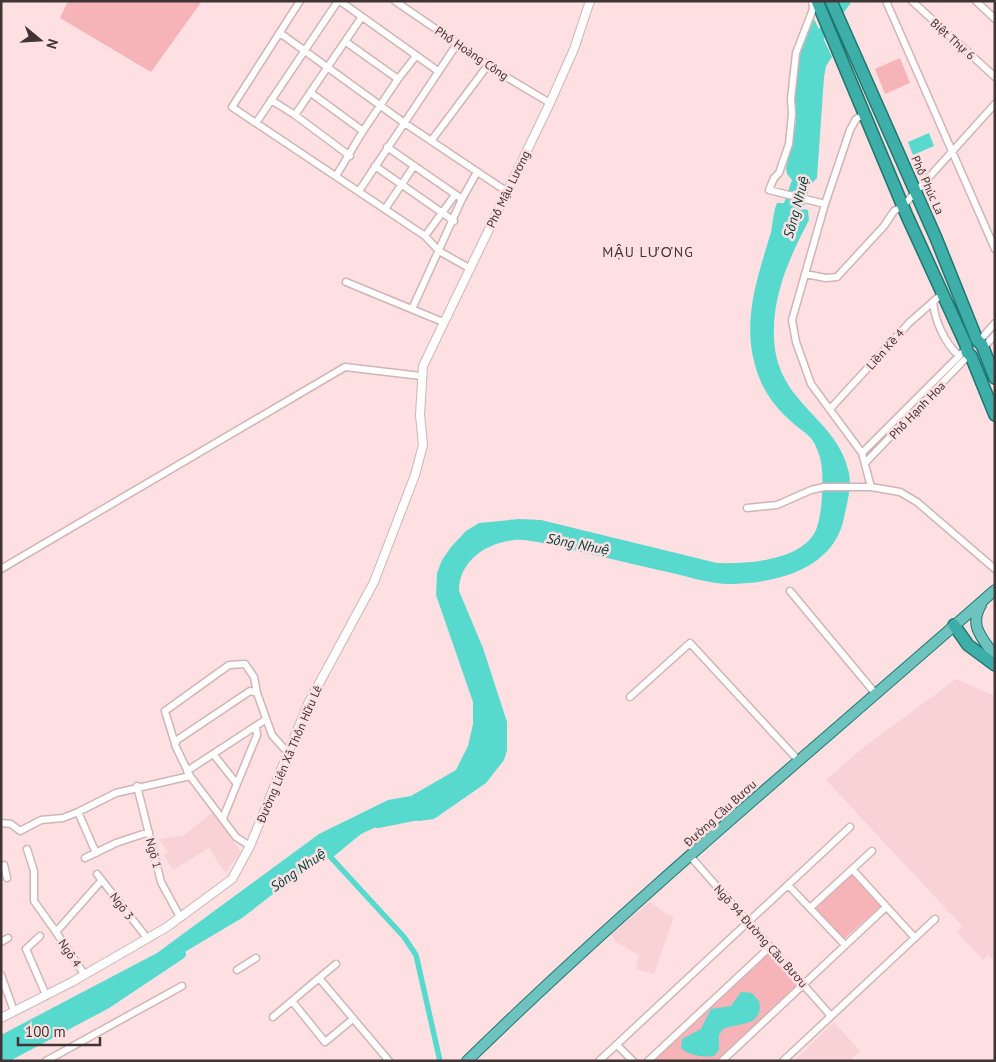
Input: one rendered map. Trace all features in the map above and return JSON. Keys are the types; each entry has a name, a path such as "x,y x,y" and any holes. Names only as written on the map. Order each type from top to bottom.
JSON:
{"highway":[{"name":"Phố Phúc La","path":"817,1 903,206 943,293 973,349 995,378"},
{"name":"Phố Phúc La","path":"831,1 916,191 995,415"},
{"path":"954,625 968,645 995,665"}],"main road":[{"name":"Đường Cầu Bươu","path":"467,1061 690,856 995,590"},
{"path":"985,598 977,612 975,623 980,636 995,657"}],"street":[{"path":"300,1 232,107 425,236 439,251 469,268"},
{"path":"256,123 339,1 438,71"},
{"name":"Phố Hoàng Công","path":"395,1 488,65 550,103"},
{"name":"Phố Mậu Lương","path":"421,376 423,366 443,322 550,103 574,49 590,1"},
{"path":"812,1 813,9 796,53 791,96 792,117 789,144 779,174 774,178 769,190 825,204"},
{"path":"886,1 995,249"},
{"name":"Biệt Thự 6","path":"912,1 995,77"},
{"path":"976,1 995,19"},
{"path":"295,115 361,18"},
{"path":"280,33 404,122 506,191"},
{"path":"346,42 398,79"},
{"path":"360,191 387,147 457,44"},
{"path":"336,176 381,104 416,56"},
{"path":"432,141 488,65"},
{"path":"311,93 363,131"},
{"path":"271,100 295,115 350,156"},
{"path":"805,274 826,278 837,277 884,226 894,211 903,206 995,104"},
{"path":"865,114 856,120 850,130 825,204 792,320 796,342 812,384 862,454 871,487"},
{"path":"387,147 462,199"},
{"path":"375,166 454,221"},
{"path":"386,209 414,166"},
{"path":"412,309 454,221 462,199 477,172"},
{"path":"425,236 455,194"},
{"path":"346,282 443,322"},
{"name":"Liền Kề 4","path":"830,409 910,322 943,293"},
{"path":"933,302 934,314 949,346 973,349"},
{"name":"Phố Hạnh Hoa","path":"865,463 995,324"},
{"name":"Phố Hạnh Hoa","path":"862,454 973,349 995,334"},
{"path":"1,569 345,366 421,376"},
{"name":"Đường Liên Xã Thôn Hữu Lê","path":"1,1018 147,938 180,917 232,879 250,846 308,704 374,582 414,475 423,445 420,415 421,376"},
{"path":"747,508 777,505 810,490 824,487 871,487 900,492 917,502 995,569"},
{"path":"790,591 875,693"},
{"path":"630,698 690,643 798,760"},
{"path":"250,846 236,837 188,773 175,745 166,718 167,709 229,665 244,664 254,677 265,720 275,740 288,753"},
{"path":"175,745 179,738 250,690 257,693"},
{"path":"1,823 10,824 20,831 41,820 63,818 103,798 137,786 188,773 265,720"},
{"path":"223,818 257,735 256,727"},
{"path":"214,755 237,784"},
{"name":"Ngõ 1","path":"137,786 162,882 180,917"},
{"path":"78,812 96,853"},
{"path":"599,1061 850,827"},
{"path":"86,858 116,843 149,832"},
{"name":"Ngõ 4","path":"27,849 34,871 34,901 84,974"},
{"path":"810,908 872,850"},
{"name":"Ngõ 94 Đường Cầu Bươu","path":"690,856 831,1016"},
{"path":"1,866 4,865 7,878"},
{"path":"852,869 915,938"},
{"name":"Ngõ 3","path":"97,874 147,938"},
{"path":"56,932 102,880"},
{"path":"788,885 845,945"},
{"path":"722,1061 886,907"},
{"path":"783,1061 935,919"},
{"path":"40,936 26,949 46,995"},
{"path":"1,942 8,938"},
{"path":"648,1061 770,947"},
{"path":"238,970 256,958"},
{"path":"272,1017 336,964"},
{"path":"1,975 14,1011"},
{"path":"319,978 389,1061"},
{"path":"46,1061 182,986"},
{"path":"292,1001 325,1042 353,1020"},
{"path":"617,1044 633,1061"}],"shaded area":[{"path":"68,1 202,1 151,72 60,18"},
{"path":"900,58 910,83 885,94 875,69"},
{"path":"956,679 995,696 995,962 989,955 983,960 957,932 963,927 826,780 863,748"},
{"path":"213,812 241,852 225,873 209,848 173,870 164,854 168,852 159,839 184,835"},
{"path":"852,874 881,906 844,939 815,908"},
{"path":"650,902 666,914 674,916 654,974 636,969 639,955 616,942 611,934"},
{"path":"769,952 783,967 786,966 799,984 719,1061 652,1061"},
{"path":"834,1022 860,1051 849,1061 794,1061"}],"water":[{"path":"814,19 832,57 826,66 824,77 817,178 810,185 803,209 808,210 809,220 787,266 782,282 775,315 774,332 775,349 780,369 788,385 834,439 843,455 849,473 849,492 843,522 836,539 826,553 812,564 779,578 726,584 702,581 538,542 517,540 494,545 484,550 469,562 460,580 459,591 483,648 507,722 507,750 504,760 486,783 434,819 419,821 395,818 361,834 333,857 318,859 242,918 1,1061 1,1035 157,953 319,834 388,800 411,796 456,770 468,746 473,724 473,702 436,595 437,573 442,560 466,531 479,523 519,519 541,520 717,563 743,563 772,558 799,548 809,540 816,530 819,521 822,485 821,460 816,447 807,434 780,411 765,390 755,365 750,331 753,298 775,210 777,203 784,203 792,180 787,174 786,169 796,122 794,89 801,51"},
{"path":"929,133 934,146 913,155 908,142"},
{"path":"741,992 752,993 759,1001 760,1009 758,1016 754,1020 723,1029 719,1035 719,1050 714,1056 696,1055 681,1048 682,1039 701,1029 711,1009 731,1006"}],"waterway":[{"name":"Sông Nhuệ","path":"816,47 819,37 846,1"},
{"name":"Sông Nhuệ","path":"378,823 413,816"},
{"path":"326,852 404,937 416,955 440,1061"},
{"name":"Sông Nhuệ","path":"1,1060 106,1004 181,954"}],"district":[{"name":"MẬU LƯƠNG","path":"648,252"}]}
